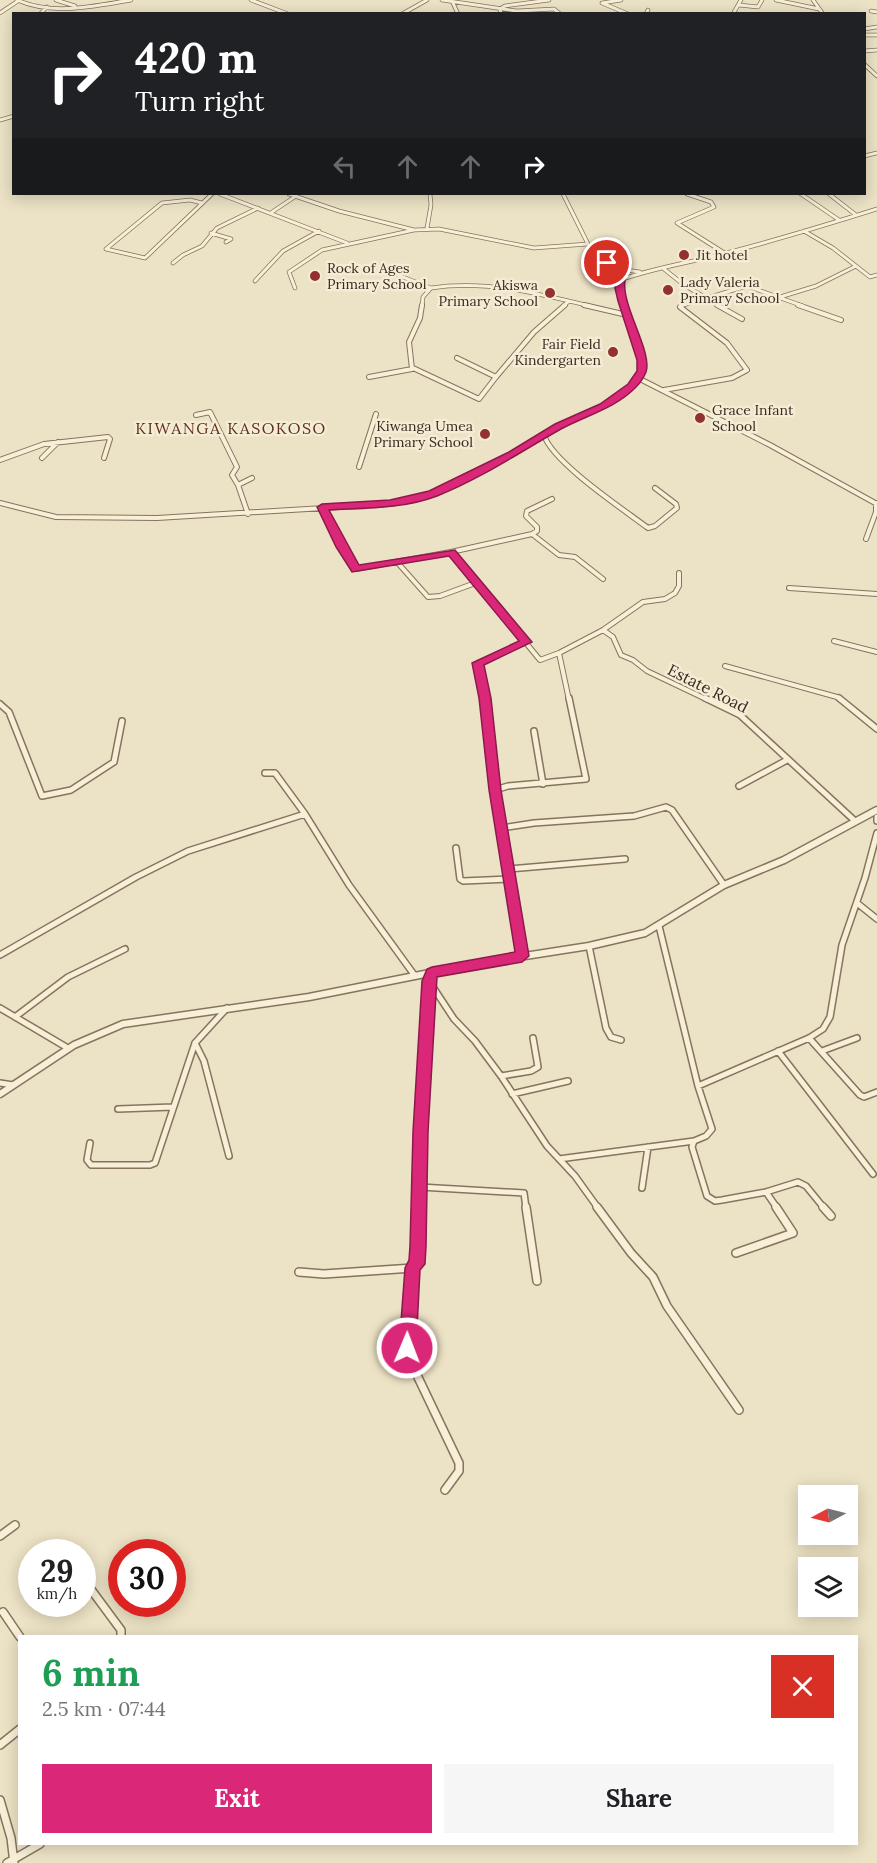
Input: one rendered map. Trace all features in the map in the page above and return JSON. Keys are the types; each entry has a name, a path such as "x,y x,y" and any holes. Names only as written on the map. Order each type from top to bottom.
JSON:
{"street":[{"path":"56,0 76,7"},
{"path":"0,13 18,1 47,7 76,7 131,0"},
{"path":"251,0 283,12"},
{"path":"407,12 427,0"},
{"path":"442,0 501,11 554,9 558,12"},
{"path":"460,3 471,0"},
{"path":"501,11 505,6 549,0"},
{"path":"620,0 602,3 623,12"},
{"path":"734,12 741,0"},
{"path":"739,5 758,7 762,0"},
{"path":"776,0 819,9"},
{"path":"813,0 821,12"},
{"path":"453,3 457,12"},
{"path":"416,6 419,12"},
{"path":"42,12 47,7"},
{"path":"62,12 65,7"},
{"path":"871,11 877,12"},
{"path":"202,203 190,200 162,203 106,249 145,258 211,195"},
{"path":"223,195 348,243"},
{"path":"292,195 339,211 414,230"},
{"path":"427,228 431,205 430,195"},
{"path":"0,504 56,517 87,519 248,514 390,504 432,494 620,396 638,378 642,360 619,288 620,280 612,268 588,244 564,195"},
{"path":"690,195 711,202 714,207 677,223 726,254"},
{"path":"803,195 839,220"},
{"path":"830,195 856,215"},
{"path":"272,212 296,196"},
{"path":"173,263 183,255 201,247 221,226 258,208"},
{"path":"620,280 642,272 726,254 877,209"},
{"path":"296,288 289,272 322,250 427,228 534,248 588,244"},
{"path":"255,280 283,251 319,231"},
{"path":"803,231 833,248 870,277 877,275"},
{"path":"211,234 231,239 225,242"},
{"path":"779,297 807,290 856,266"},
{"path":"612,268 642,272"},
{"path":"664,269 742,319"},
{"path":"390,272 431,288 494,286 627,315"},
{"path":"664,390 732,378 747,370 743,362 708,326 680,306 747,286 841,320"},
{"path":"413,368 409,342 420,318 423,297 431,288"},
{"path":"413,368 479,399 534,332 568,302"},
{"path":"457,358 496,377"},
{"path":"369,377 408,372 413,368"},
{"path":"638,378 779,449 876,504 876,512 866,539"},
{"path":"196,415 210,412 237,467 232,475 248,514"},
{"path":"359,468 376,414"},
{"path":"544,435 547,445 566,464 648,528 655,526 677,508 676,504 655,488"},
{"path":"0,460 37,446 108,436 110,439 104,458"},
{"path":"42,458 58,442"},
{"path":"238,485 252,478"},
{"path":"322,507 356,569 452,552 532,534 537,531 537,527 526,516 527,511 552,499"},
{"path":"532,534 559,555 575,557 603,579"},
{"path":"452,552 540,660 559,653 603,630 643,602 665,599 679,586 679,573"},
{"path":"397,562 428,597 440,596 478,582"},
{"path":"789,588 877,594"},
{"name":"Estate Road","path":"603,630 613,637 621,655 656,676 740,715 855,821"},
{"path":"834,641 877,652"},
{"path":"522,956 495,790 485,698 478,663 526,642"},
{"path":"495,790 508,786 582,781 586,777 559,653"},
{"path":"725,666 814,692 830,694 877,729"},
{"path":"0,704 9,712 42,796 74,788 92,779 114,762 122,721"},
{"path":"534,731 543,784"},
{"path":"739,786 787,760"},
{"path":"265,773 275,773 305,814 349,885 415,976"},
{"path":"502,828 534,823 634,816 666,807 672,810 724,885"},
{"path":"0,1094 66,1047 93,1034 123,1024 309,997 522,956 589,946 645,933 724,885 784,860 877,810"},
{"path":"0,955 136,877 188,851 305,814"},
{"path":"698,1086 810,1038 823,1029 830,1017 842,945 877,833"},
{"path":"456,848 459,879 462,881 510,879"},
{"path":"509,869 625,859"},
{"path":"857,903 877,919"},
{"path":"560,1159 694,1141 706,1136 712,1129 698,1086 659,926"},
{"path":"589,946 606,1028 611,1037 621,1040"},
{"path":"15,1017 72,974 125,949"},
{"path":"432,973 429,981 418,1259 413,1268 407,1348 415,1371 459,1462 459,1471 445,1490"},
{"path":"429,981 454,1019 475,1041 501,1076 547,1146 575,1176 631,1253 653,1277 667,1306 739,1410"},
{"path":"0,1008 66,1047"},
{"path":"90,1143 87,1160 89,1164 150,1165 157,1159 195,1043 227,1008"},
{"path":"501,1076 534,1070 538,1067 533,1038"},
{"path":"810,1038 860,1095 864,1097 877,1092"},
{"path":"822,1051 857,1038"},
{"path":"195,1043 204,1061 230,1156"},
{"path":"778,1051 873,1174"},
{"path":"512,1094 568,1081"},
{"path":"0,1083 13,1085"},
{"path":"118,1109 173,1107"},
{"path":"694,1141 692,1147 709,1198 722,1200 801,1182 831,1215"},
{"path":"642,1188 648,1147"},
{"path":"420,1187 524,1193 537,1281"},
{"path":"736,1253 793,1233 766,1191"},
{"path":"299,1272 324,1274 413,1268"},
{"path":"0,1536 15,1525"},
{"path":"96,1596 121,1630 122,1635"},
{"path":"3,1612 19,1635"},
{"path":"0,1745 18,1731"},
{"path":"0,1800 11,1838 12,1862"},
{"path":"12,1862 38,1845"}],"place":[{"name":"Jit hotel","path":"684,255"},
{"name":"Rock of Ages Primary School","path":"315,276"},
{"name":"Lady Valeria Primary School","path":"668,290"},
{"name":"Akiswa Primary School","path":"550,293"},
{"name":"Fair Field Kindergarten","path":"613,352"},
{"name":"Grace Infant School","path":"700,418"},
{"name":"Kiwanga Umea Primary School","path":"485,434"}],"district":[{"name":"KIWANGA KASOKOSO","path":"231,428"}],"route":[{"path":"407,1348 413,1268 418,1259 421,1132 429,981 432,973 522,956 495,790 485,698 478,663 526,642 452,552 356,569 324,516 322,507 390,504 432,494 512,454 559,426 603,406 632,386 641,371 642,360 619,288 620,280 607,263"}]}
